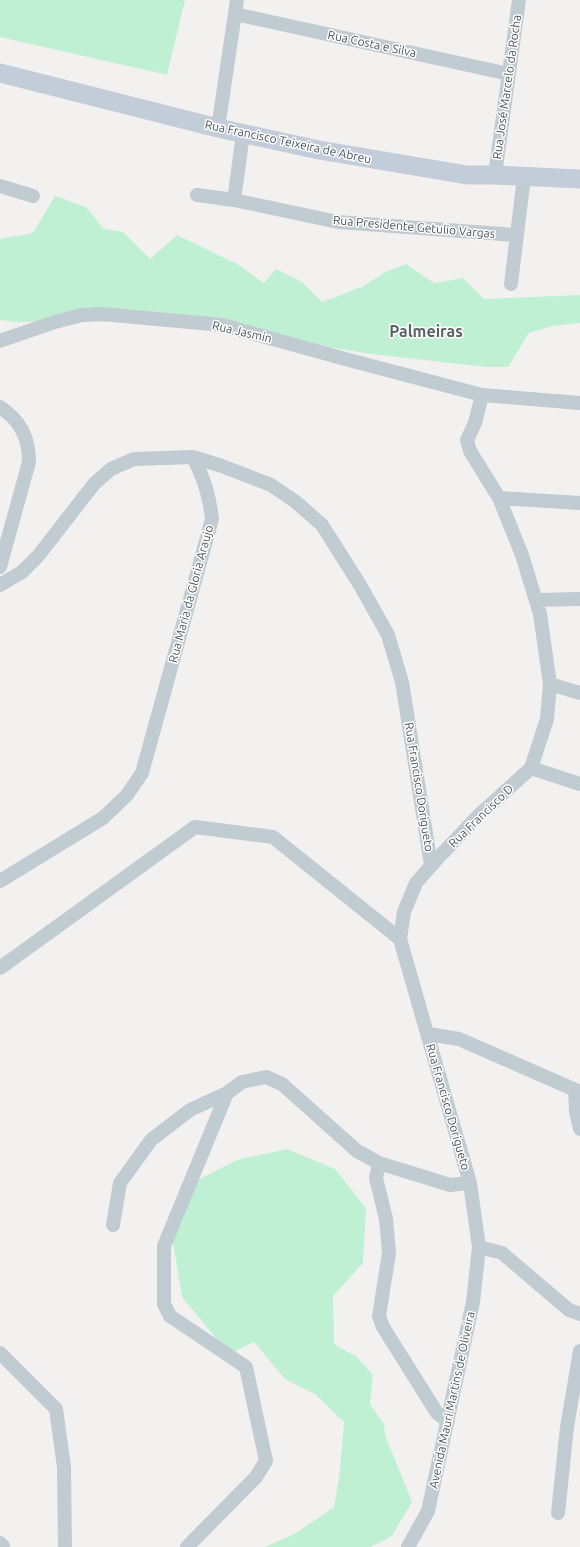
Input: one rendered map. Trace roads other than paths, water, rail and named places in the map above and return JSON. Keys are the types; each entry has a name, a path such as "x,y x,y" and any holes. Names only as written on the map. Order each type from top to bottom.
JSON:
{"street":[{"path":"218,128 237,0"},
{"name":"Rua José Marcelo da Rocha","path":"495,175 518,0"},
{"name":"Rua Costa e Silva","path":"235,14 509,74"},
{"name":"Rua Francisco Teixeira de Abreu","path":"0,73 218,128 319,150 467,175 580,179"},
{"path":"234,200 243,134"},
{"path":"511,284 524,177"},
{"path":"0,186 33,196"},
{"name":"Rua Presidente Getulio Vargas","path":"197,195 234,200 338,222 516,235"},
{"name":"Rua Jasmin","path":"0,340 82,315 100,314 222,325 482,395 580,403"},
{"path":"482,395 475,423 467,440 470,451 499,498 522,555 540,614 550,684 547,719 531,768 580,784"},
{"path":"0,408 14,419 24,433 29,450 29,462 0,567"},
{"path":"0,585 22,572 38,556 94,484 111,469 134,458 192,457"},
{"name":"Rua Francisco Dorigueto","path":"192,457 222,466 271,485 296,502 322,525 360,585 388,635 402,682 431,865 416,883 413,890 404,912 400,939 470,1182 479,1247"},
{"name":"Rua Maria da Gloria Araujo","path":"0,881 103,818 126,795 142,772 212,519 209,497 202,475 192,457"},
{"path":"499,498 580,503"},
{"path":"536,600 580,599"},
{"path":"550,684 580,693"},
{"name":"Rua Francisco D","path":"431,865 478,816 531,768"},
{"path":"0,968 194,827 273,836 400,939"},
{"path":"428,1034 459,1039 577,1091 576,1112 580,1129"},
{"path":"113,1225 120,1183 151,1140 190,1110 227,1093 242,1082 266,1077 282,1084 357,1151 379,1163 450,1185 470,1182"},
{"path":"187,1547 256,1477 266,1461 246,1367 170,1316 164,1304 164,1246 227,1093"},
{"path":"379,1163 376,1178 386,1219 389,1253 379,1316 382,1327 438,1413 448,1421"},
{"path":"479,1247 502,1253 569,1310 580,1314"},
{"name":"Avenida Mauri Martins de Oliveira","path":"408,1547 428,1511 473,1302 479,1247"},
{"path":"558,1513 567,1427 580,1351"},
{"path":"0,1353 56,1409 64,1467 65,1547"}],"district":[{"name":"Palmeiras","path":"426,332"}]}
